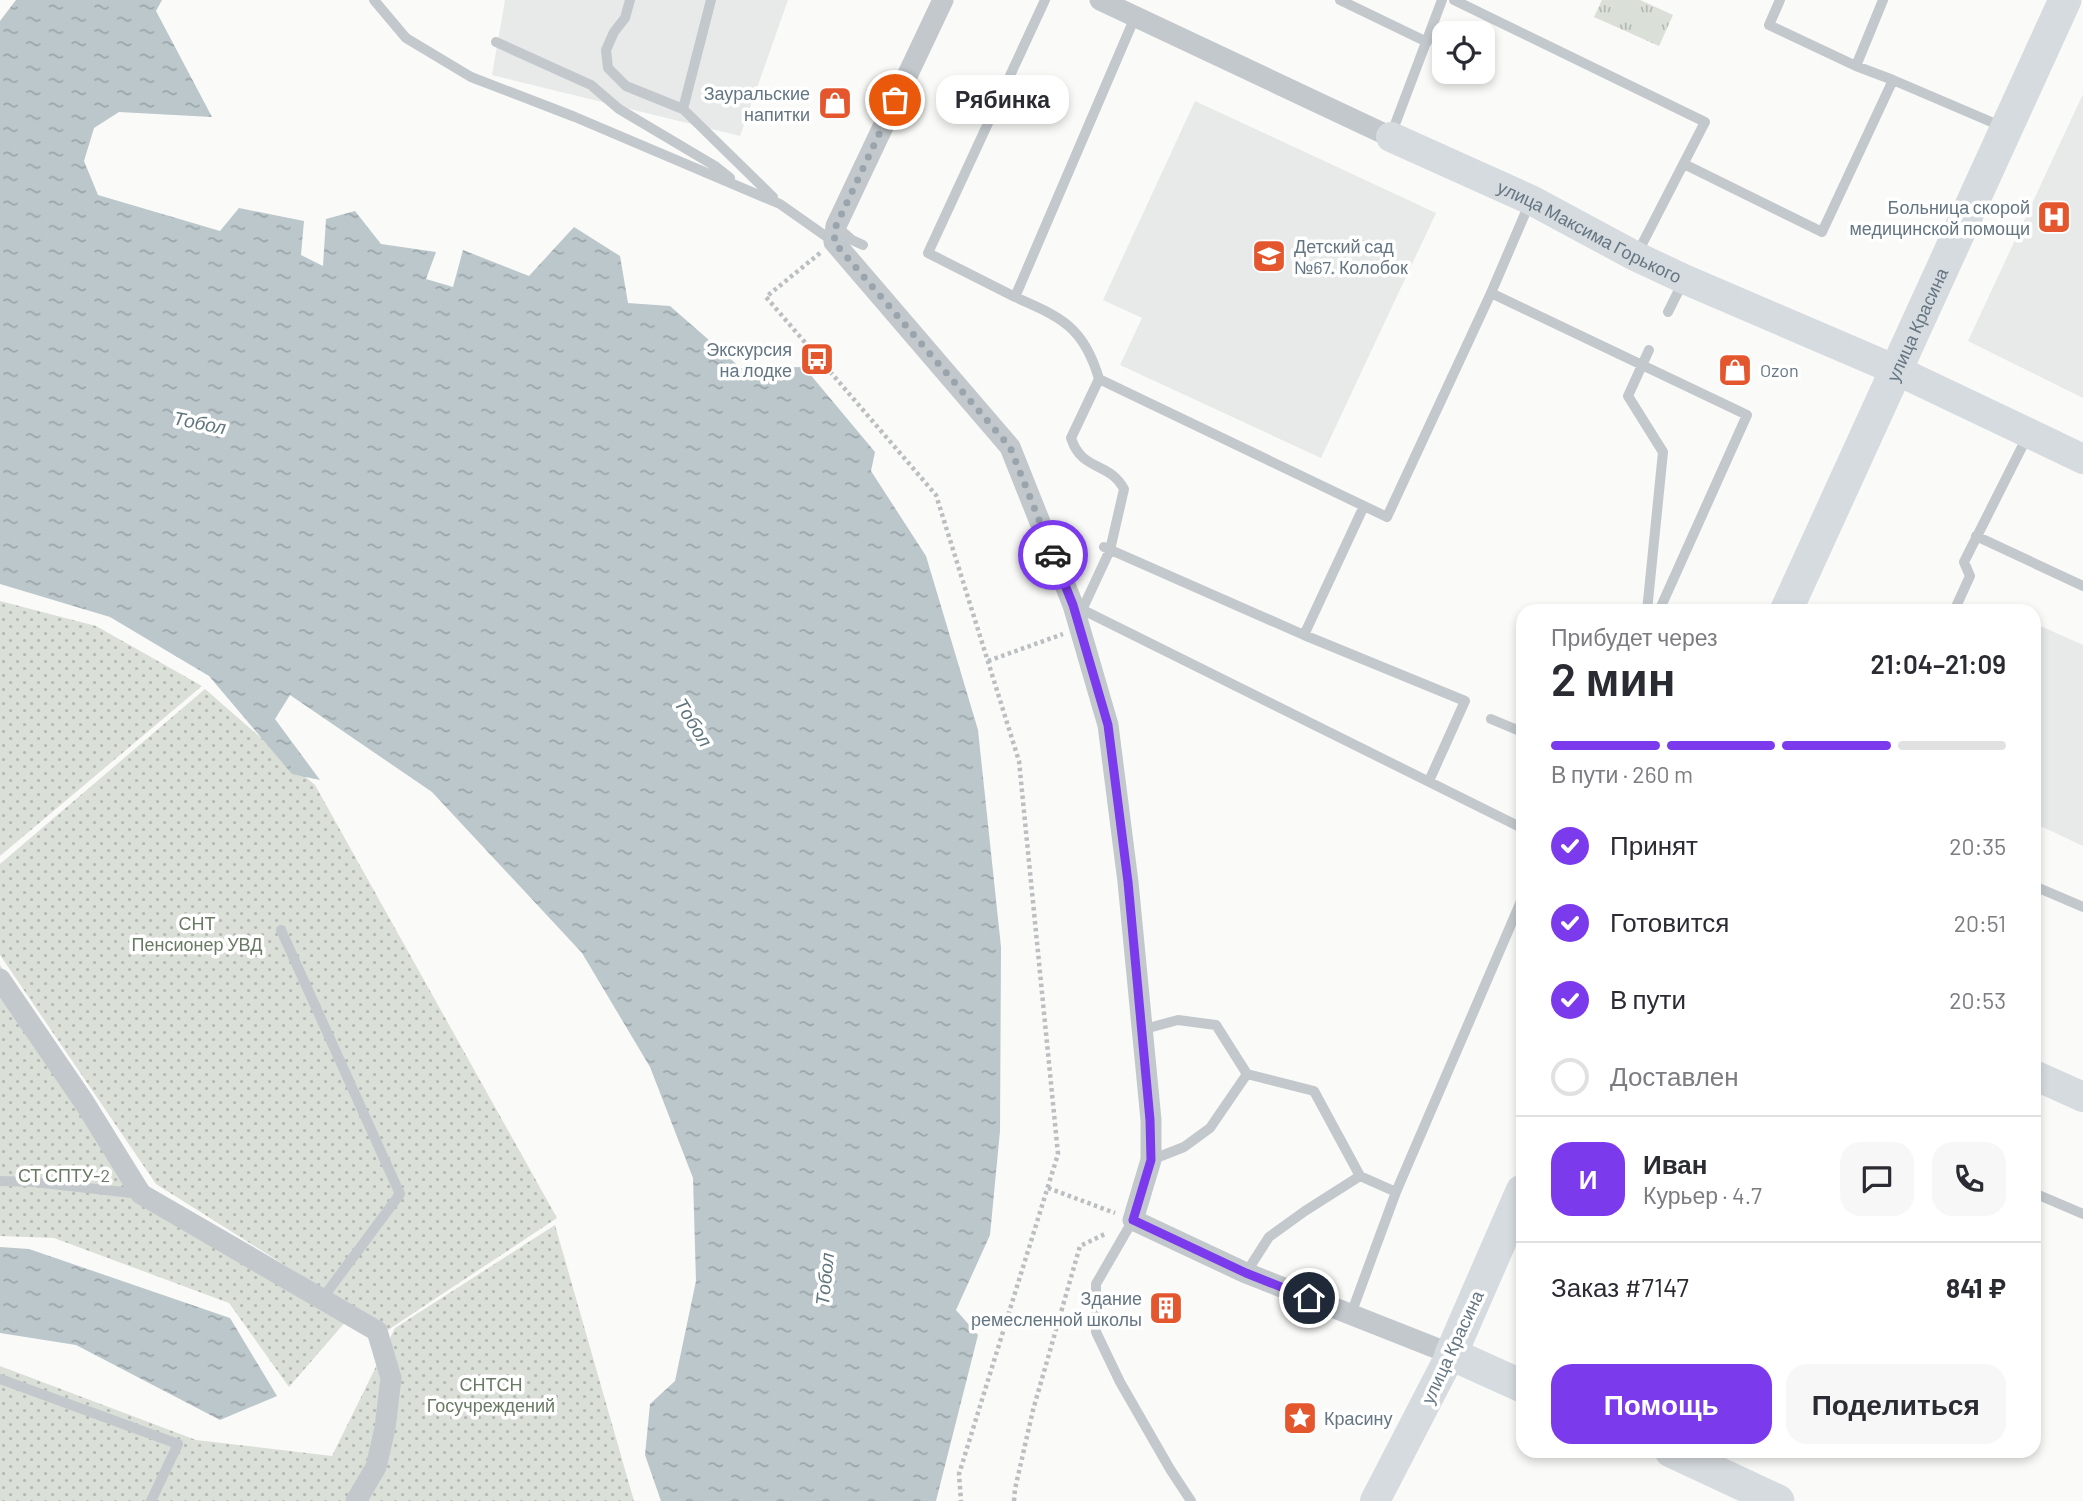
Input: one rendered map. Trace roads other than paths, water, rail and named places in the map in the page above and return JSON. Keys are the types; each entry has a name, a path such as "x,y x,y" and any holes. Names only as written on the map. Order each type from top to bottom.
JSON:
{"main road":[{"name":"улица Красина","path":"1789,604 2065,0"},
{"name":"улица Красина","path":"1451,1354 1516,1205"},
{"path":"1451,1354 1516,1382"},
{"path":"1688,1458 1778,1501"}],"street":[{"path":"943,0 835,234 1010,447 1078,614 1108,725 1128,882 1150,1120 1151,1160 1133,1220 1246,1273 1451,1354"},
{"name":"улица Максима Горького","path":"1100,0 1531,200 1635,257 1896,370 2083,459"},
{"path":"0,979 84,1102 141,1194 377,1331 391,1378 385,1429 376,1467 356,1501"},
{"path":"2041,1078 2083,1097"},
{"name":"улица Красина","path":"1375,1501 1451,1354"}],"lane":[{"path":"374,0 406,38 471,77 741,186 835,234 863,245"},
{"path":"630,0 625,18 614,32 606,50 608,68 626,86 683,109 780,204"},
{"path":"683,109 710,0"},
{"path":"1045,0 929,253 1060,317 1069,324 1092,355 1099,379 1071,438 1081,458 1117,477 1124,489 1107,549 1078,614 1429,780 1516,825"},
{"path":"1340,0 1427,42"},
{"path":"1391,136 1442,0"},
{"path":"1454,0 1705,122 1635,257"},
{"path":"1478,12 1484,0"},
{"path":"1780,0 1769,25 1856,66 2006,128"},
{"path":"1856,66 1883,0"},
{"path":"1015,297 1135,17"},
{"path":"496,42 590,85 619,109 715,166 741,186"},
{"path":"1684,164 1822,232 1893,80"},
{"path":"1099,379 1387,517 1531,200"},
{"path":"1668,312 1684,279"},
{"path":"1491,293 1747,415 1662,604"},
{"path":"1648,604 1663,452 1628,396 1649,350"},
{"path":"1957,604 1970,576 1964,562 2029,432"},
{"path":"1304,635 1364,506"},
{"path":"1976,536 2083,586"},
{"path":"1107,549 1304,635 1465,701 1429,780"},
{"path":"1491,719 1516,730"},
{"path":"2041,889 2083,907"},
{"path":"1351,1314 1396,1192 1516,913"},
{"path":"281,930 400,1194 322,1299"},
{"path":"1141,1030 1178,1020 1216,1024 1247,1074 1314,1091 1360,1177 1396,1192"},
{"path":"1151,1160 1184,1147 1210,1128 1247,1074"},
{"path":"1246,1273 1269,1237 1360,1177"},
{"path":"0,1181 34,1182 141,1194"},
{"path":"2041,1196 2083,1214"},
{"path":"1133,1220 1096,1284 1096,1332 1120,1382 1191,1501"},
{"path":"0,1379 178,1444 150,1501"}],"water":[{"name":"Тобол","path":"16,0 162,0 156,11 212,117 119,112 94,128 84,161 98,195 220,231 239,208 304,221 301,255 323,266 326,219 355,211 381,244 436,252 426,279 453,287 463,250 529,276 574,227 620,256 628,303 670,306 741,368 804,367 875,452 871,471 926,556 978,730 1001,947 1000,1131 990,1235 956,1310 978,1335 936,1501 661,1501 645,1455 650,1404 675,1381 696,1281 693,1178 650,1067 582,953 432,792 290,695 275,719 320,780 292,774 209,676 110,617 0,584 0,21"},
{"path":"0,1247 29,1249 230,1318 277,1396 220,1420 76,1345 0,1333"}],"place":[{"name":"Рябинка","path":"895,100"},
{"name":"Зауральские напитки","path":"835,103"},
{"name":"Больница скорой медицинской помощи","path":"2054,217"},
{"name":"Детский сад №67. Колобок","path":"1269,256"},
{"name":"Экскурсия на лодке","path":"817,359"},
{"name":"Ozon","path":"1735,370"},
{"name":"Здание ремесленной школы","path":"1166,1308"},
{"name":"Красину","path":"1300,1418"}],"park label":[{"name":"СНТ Пенсионер УВД","path":"197,933"},
{"name":"СТ СПТУ-2","path":"64,1175"},
{"name":"СНТСН Госучреждений","path":"491,1394"}]}
